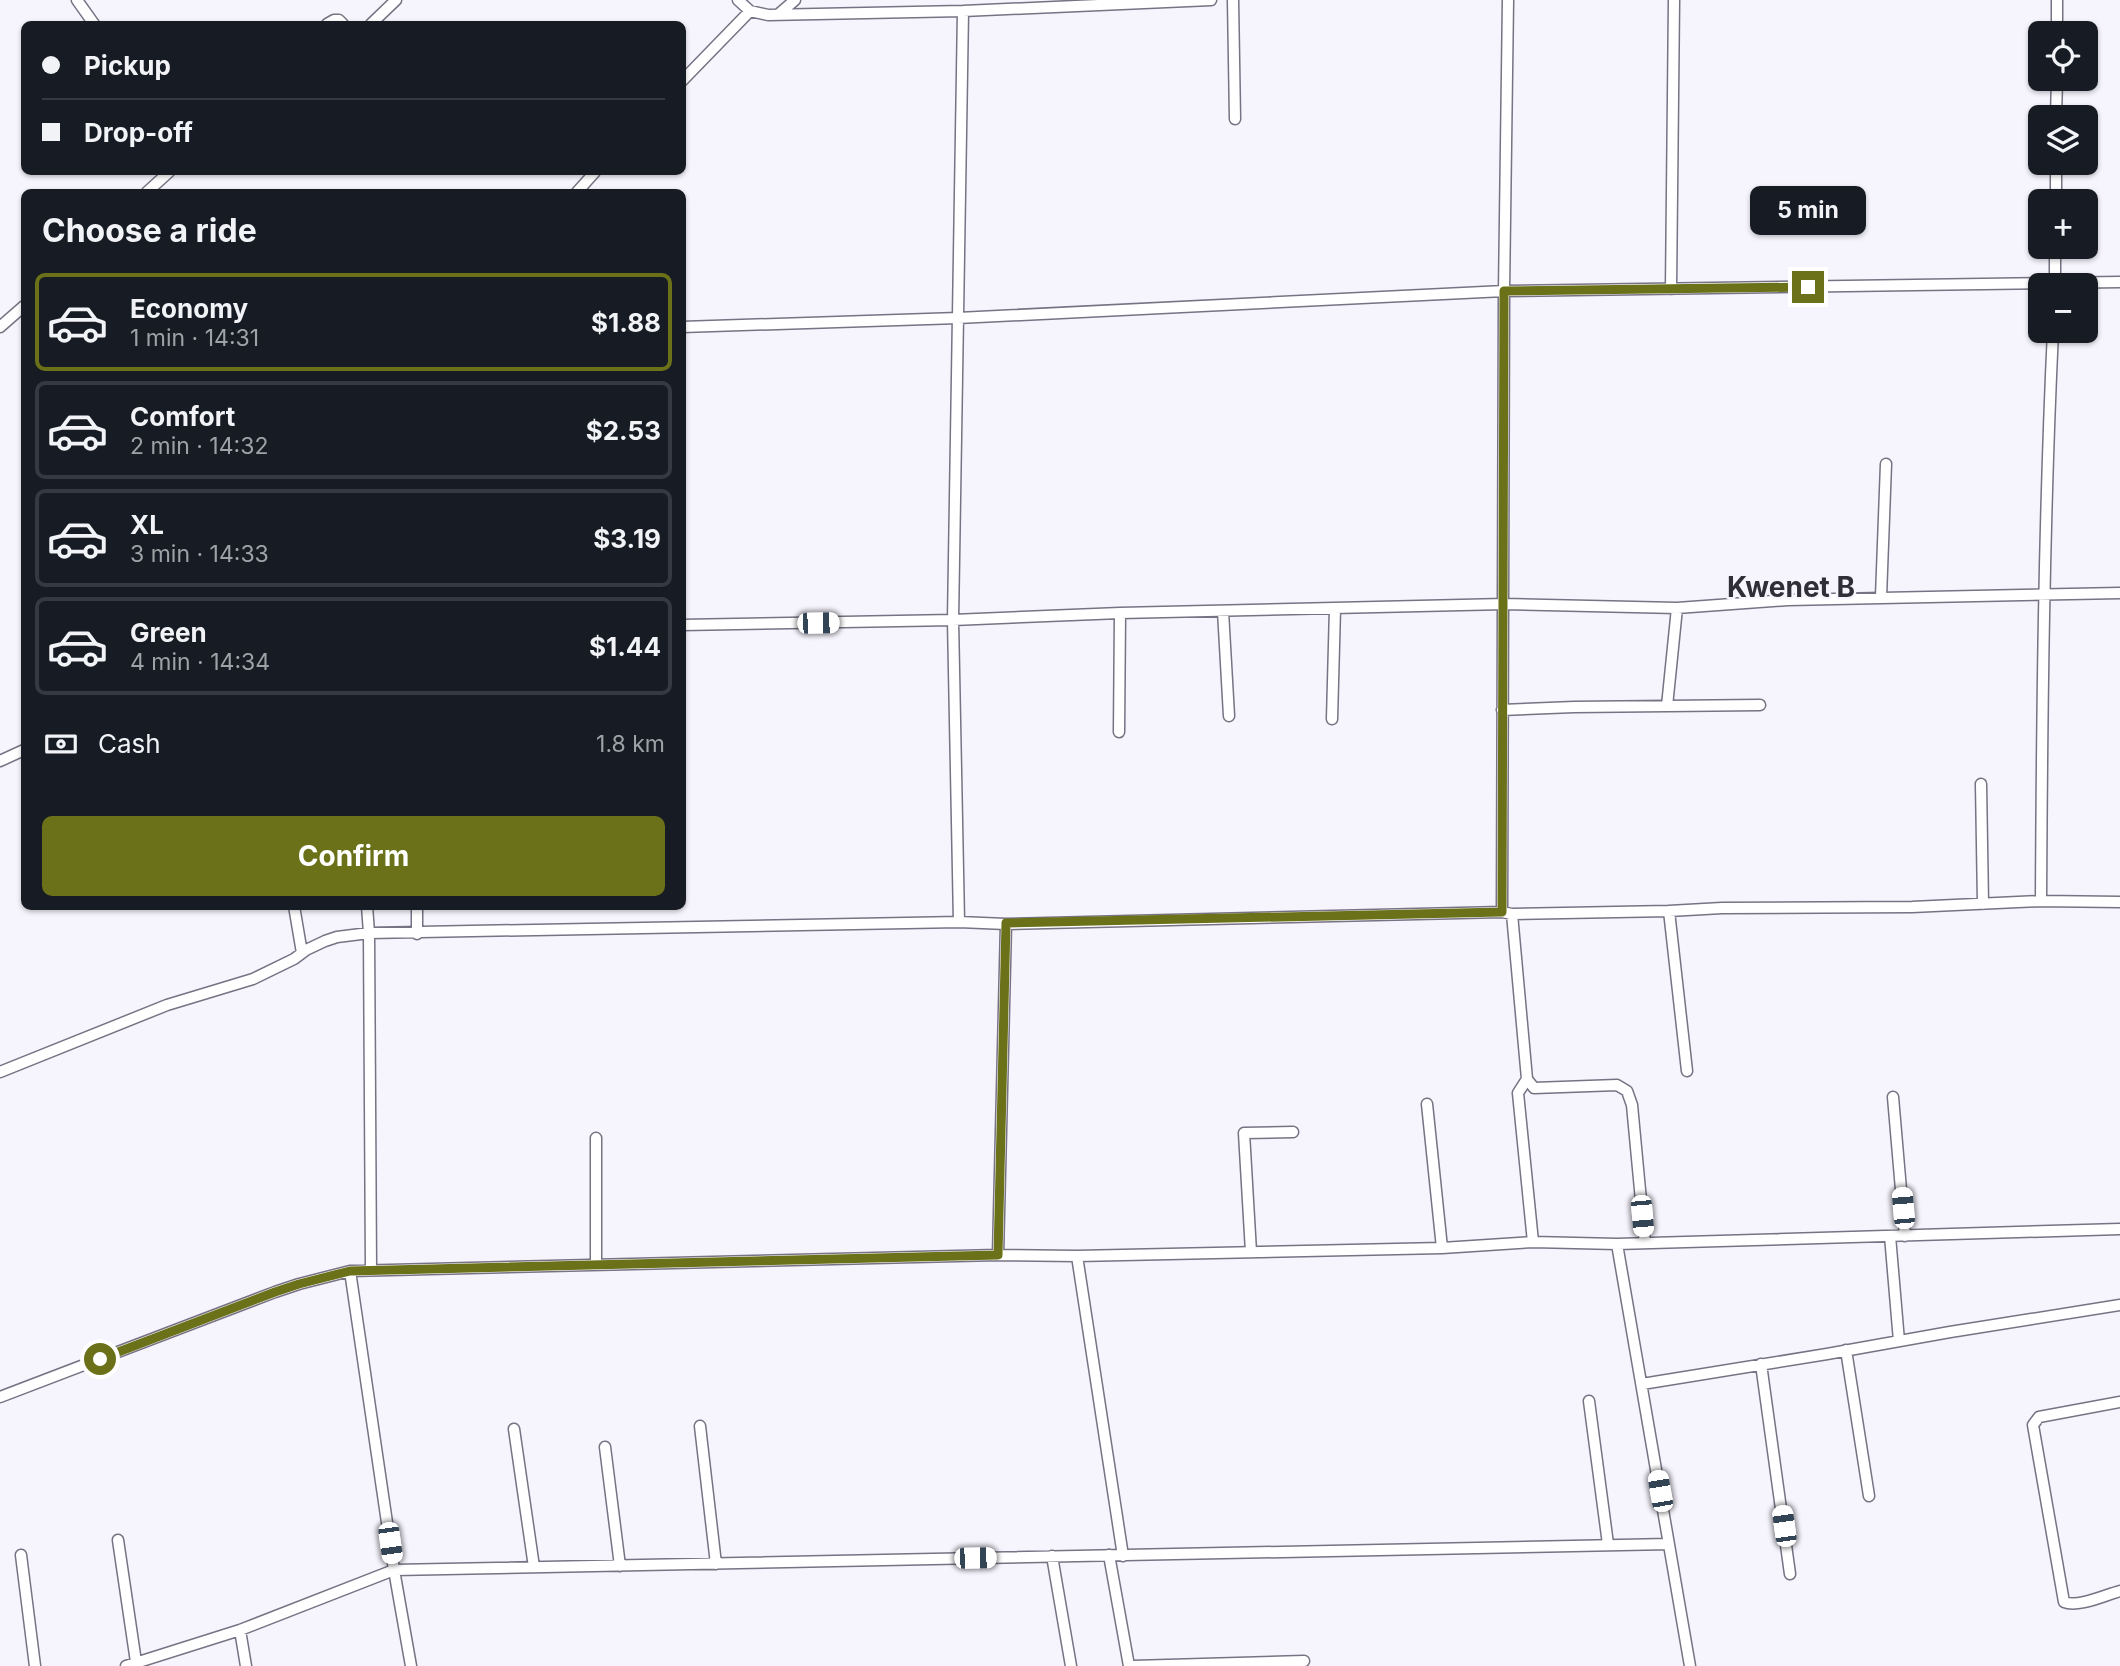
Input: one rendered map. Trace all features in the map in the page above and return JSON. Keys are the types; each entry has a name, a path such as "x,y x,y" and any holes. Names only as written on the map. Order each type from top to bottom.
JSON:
{"street":[{"path":"77,0 92,21"},
{"path":"374,21 397,0"},
{"path":"738,0 750,11 761,14 963,10 1075,3 1211,0"},
{"path":"780,13 795,0"},
{"path":"1233,0 1235,119"},
{"path":"1508,0 1502,710 1507,913 1527,1079 1534,1088 1617,1086 1627,1091 1632,1105 1645,1243"},
{"path":"1671,289 1674,0"},
{"path":"2057,0 2057,21"},
{"path":"959,922 953,620 963,10"},
{"path":"686,77 750,11"},
{"path":"150,189 166,175"},
{"path":"579,189 592,175"},
{"path":"2098,283 2120,282"},
{"path":"686,327 958,318 1504,291 2028,284"},
{"path":"0,327 21,309"},
{"path":"2041,901 2052,343"},
{"path":"1881,597 1886,464"},
{"path":"686,625 1504,604 1677,608 1788,600 2120,593"},
{"path":"1332,719 1335,608"},
{"path":"1667,706 1677,608"},
{"path":"1223,611 1229,716"},
{"path":"1119,732 1121,613"},
{"path":"1502,710 1760,705"},
{"path":"0,761 21,751"},
{"path":"1981,784 1983,904"},
{"path":"0,1072 167,1005 253,979 325,941 369,933 1670,912 1722,908 1912,907 2041,901 2120,902"},
{"path":"295,910 302,953"},
{"path":"367,910 371,1270"},
{"path":"417,910 417,934"},
{"path":"1670,912 1687,1071"},
{"path":"998,1255 1006,923"},
{"path":"1527,1079 1518,1093 1533,1242"},
{"path":"1893,1097 1905,1236"},
{"path":"1427,1104 1442,1248"},
{"path":"1251,1252 1244,1133 1293,1132"},
{"path":"596,1138 596,1265"},
{"path":"0,1397 275,1292 350,1271 998,1255 1077,1256 1442,1248 1533,1242 1617,1244 2120,1230"},
{"path":"1890,1236 1899,1340"},
{"path":"1617,1244 1690,1666"},
{"path":"1077,1256 1123,1556"},
{"path":"350,1271 394,1570 411,1666"},
{"path":"1642,1384 2120,1305"},
{"path":"1846,1350 1869,1496"},
{"path":"1761,1364 1790,1574"},
{"path":"1589,1401 1608,1544"},
{"path":"2120,1402 2039,1418 2033,1425 2064,1602 2076,1604 2120,1591"},
{"path":"700,1426 716,1564"},
{"path":"514,1429 534,1567"},
{"path":"605,1447 620,1566"},
{"path":"118,1540 131,1664 240,1630 394,1570 1669,1544"},
{"path":"21,1555 35,1666"},
{"path":"1109,1555 1131,1666 1304,1661"},
{"path":"1052,1556 1071,1666"},
{"path":"240,1630 246,1666"}],"district":[{"name":"Kwenet B","path":"1791,587"}],"route":[{"path":"100,1359 275,1292 350,1271 998,1255 1006,923 1502,912 1504,291 1808,287"}]}
